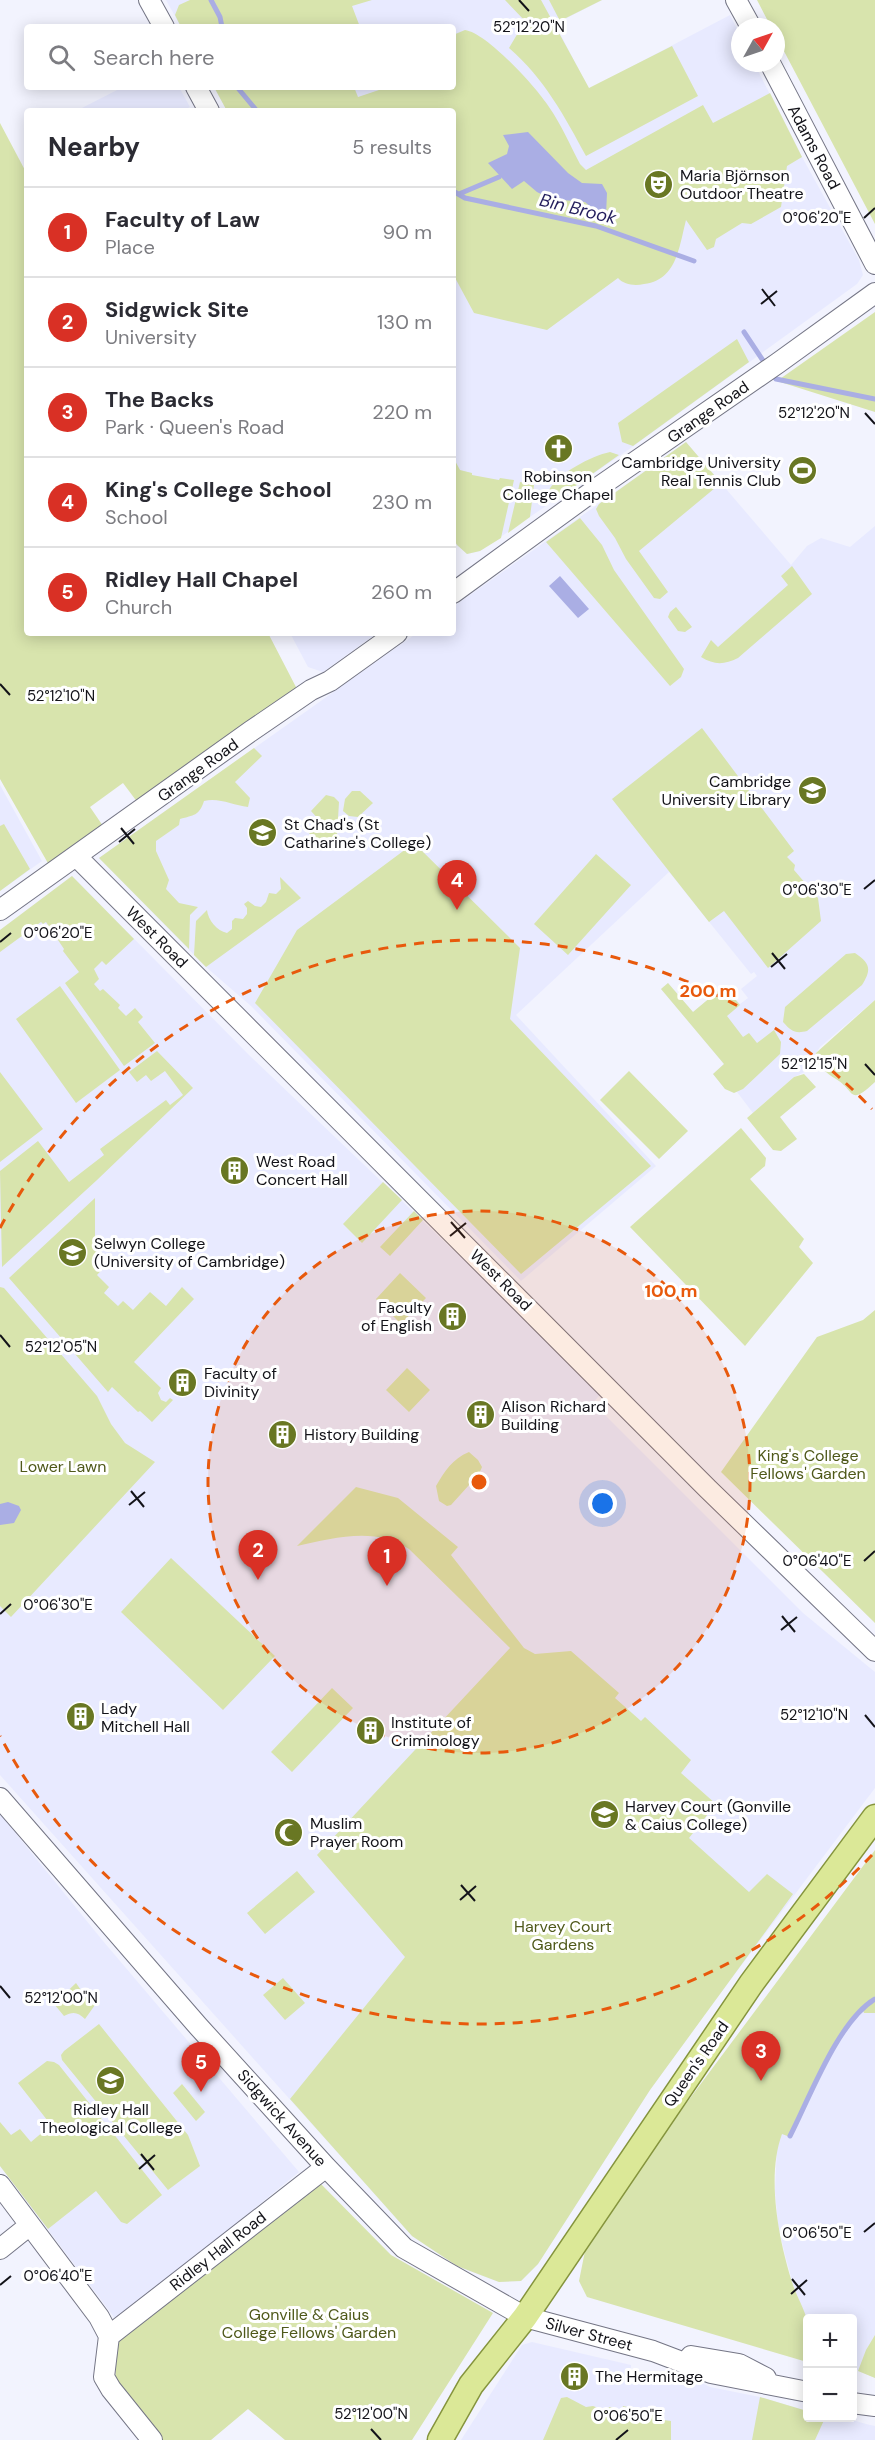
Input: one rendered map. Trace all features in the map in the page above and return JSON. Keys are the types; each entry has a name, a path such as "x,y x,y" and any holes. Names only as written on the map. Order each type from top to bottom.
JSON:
{"main road":[{"name":"Queen's Road","path":"440,2440 471,2385 525,2317 751,1984 875,1817"}],"street":[{"path":"149,0 162,24"},
{"path":"736,0 745,18"},
{"name":"Adams Road","path":"775,72 875,264"},
{"path":"198,90 206,108"},
{"name":"Grange Road","path":"456,584 771,368 875,293"},
{"name":"Grange Road","path":"0,910 251,731 311,690 330,681 393,636"},
{"name":"West Road","path":"77,857 716,1497 875,1651"},
{"name":"Sidgwick Avenue","path":"0,1798 198,2026 326,2167 404,2248 525,2317"},
{"name":"Ridley Hall Road","path":"110,2336 326,2167"},
{"path":"0,2184 99,2317 110,2336 105,2377 111,2389 152,2440"},
{"path":"0,2248 30,2225"},
{"name":"Silver Street","path":"525,2317 653,2351 739,2364 781,2385 803,2391"},
{"path":"857,2404 875,2406"}],"shaded area":[{"path":"166,0 602,0 555,24 589,89 730,15 731,72 759,72 859,260 863,275 857,284 628,450 480,551 467,554 456,543 456,108 225,108 216,90 456,90 456,24 179,24"},
{"path":"117,90 181,90 190,107 188,108 82,108"},
{"path":"686,442 791,565 807,546 821,538 850,547 875,526 875,1000 820,1047 811,1069 794,1077 753,1113 737,1092 725,1089 713,1074 724,1064 661,989 668,983 693,1012 724,986 740,1004 748,998 741,989 757,976 754,972 751,974 669,872 516,1015 656,1166 521,1281 251,1006 206,967 99,858 413,636 456,636 456,605"},
{"path":"292,636 373,636 323,672 308,667"},
{"path":"0,785 42,861 0,891"},
{"path":"72,876 249,1055 602,1392 593,1403 803,1613 875,1672 875,1788 650,2090 538,2264 521,2281 499,2282 457,2266 412,2236 0,1775 0,930"},
{"name":"Ridley Hall Theological College","path":"0,1814 103,1941 299,2172 117,2321 0,2166"},
{"path":"875,2000 875,2378 857,2370 857,2314 804,2314 785,2255 778,2224 775,2191 777,2147 782,2133 790,2136 844,2029 862,2008"},
{"path":"532,2342 631,2365 631,2369 675,2379 678,2377 691,2383 700,2382 710,2387 760,2397 803,2410 803,2422 857,2421 875,2426 875,2440 461,2440 522,2345"}],"green space":[{"path":"190,0 372,0 352,6 359,24 180,24 175,15 179,5"},
{"path":"505,0 541,0 589,88 672,46 698,96 586,156 543,85 509,48 525,21"},
{"path":"549,0 602,0 560,21"},
{"path":"757,0 875,0 875,224 785,53 785,18 766,18"},
{"path":"465,30 474,33 486,40 510,62 543,98 580,164 586,170 703,105 713,123 770,93 802,157 787,166 781,207 751,224 742,223 716,239 714,247 707,250 686,220 675,261 664,276 655,281 637,285 626,284 618,278 547,330 474,313 456,280 456,108 225,108 216,90 355,90 358,97 379,90 456,90 456,34"},
{"path":"0,123 24,168 24,636 270,636 297,689 138,803 123,783 90,807 103,826 49,865 0,779"},
{"path":"875,312 875,412 777,381"},
{"path":"737,339 749,362 633,446 622,442 618,423"},
{"path":"686,442 721,483 639,551 668,592 660,599 654,598 626,559 596,509 599,504"},
{"path":"610,452 619,455 557,499 552,496 549,490 560,477 585,461"},
{"path":"456,463 460,470 472,473 472,475 514,480 501,538 480,551 467,554 457,545"},
{"path":"520,482 534,485 530,517 508,533"},
{"path":"580,518 602,545 614,570 684,669 681,677 670,686 546,542"},
{"path":"792,566 812,594 738,658 719,663 710,662 701,657 711,640 718,647 788,585 781,576"},
{"path":"676,607 692,627 685,632 678,631 668,617"},
{"path":"702,728 794,851 787,857 795,865 794,870 818,898 821,921 768,968 724,911 709,922 612,799"},
{"path":"254,748 262,756 235,782 250,798 248,807 220,801 204,801 198,812 180,819 179,825 156,841 156,851 169,880 166,889 179,903 198,907 190,915 189,949 99,858"},
{"path":"352,791 360,791 373,803 358,817 349,816 343,811 345,799"},
{"path":"326,795 334,797 339,802 337,836 327,845 318,843 308,832 320,821 311,811"},
{"path":"4,824 30,869 0,891 0,826"},
{"path":"414,843 520,948 510,1019 651,1166 521,1274 255,1003 297,930"},
{"path":"596,854 631,885 568,955 534,924"},
{"path":"72,876 134,939 106,965 102,961 94,969 99,979 94,984 120,1005 118,1008 126,1016 135,1008 143,1017 138,1022 155,1043 124,1066 65,983 79,972 46,922 43,924 41,922 0,952 0,930"},
{"path":"280,877 301,898 206,967 194,955 196,921 207,910 214,924 227,933 232,929 232,921 235,918 243,919 247,914 244,904 248,901 261,907 266,902 269,893 276,894 281,889"},
{"path":"855,953 864,960 868,967 862,985 807,1031 796,1032 788,1028 783,1022 785,1007 846,954"},
{"path":"668,983 693,1012 724,986 740,1005 727,1016 743,1037 749,1033 757,1043 774,1030 781,1042 780,1054 743,1089 734,1093 725,1089 713,1074 724,1064 661,989"},
{"path":"60,986 120,1070 76,1103 16,1019"},
{"path":"875,1000 875,1082 856,1095 827,1073 814,1059 816,1053"},
{"path":"157,1051 193,1088 2,1267 0,1171 38,1141 69,1182 104,1155 100,1149 166,1100 170,1105 183,1095 165,1071 151,1081 146,1075 137,1082 129,1072"},
{"path":"629,1071 688,1131 659,1159 600,1100"},
{"path":"0,1072 43,1129 0,1162"},
{"path":"804,1074 816,1087 780,1117 797,1139 781,1151 773,1150 747,1118 794,1077"},
{"path":"741,1128 766,1158 765,1166 750,1179 804,1239 799,1247 813,1263 745,1346 630,1227"},
{"path":"383,1182 402,1200 362,1243 343,1224"},
{"path":"95,1198 95,1248 109,1262 97,1275 109,1287 104,1293 118,1306 123,1301 133,1310 150,1292 166,1306 182,1287 194,1299 134,1362 161,1388 158,1393 161,1400 166,1402 170,1398 173,1400 152,1422 112,1387 108,1392 9,1278"},
{"path":"414,1211 423,1220 390,1256 380,1247"},
{"path":"400,1273 426,1298 401,1324 376,1299"},
{"name":"Lower Lawn","path":"0,1287 4,1288 97,1396 111,1424 125,1443 155,1462 11,1617 0,1606"},
{"name":"King's College Fellows' Garden","path":"875,1310 875,1623 721,1472 817,1337 863,1320"},
{"path":"407,1368 430,1390 409,1412 386,1390"},
{"path":"469,1452 482,1467 479,1474 451,1505 447,1506 439,1501 436,1486 453,1462"},
{"name":"Harvey Court Gardens","path":"356,1487 398,1498 458,1547 451,1555 524,1648 535,1654 571,1651 619,1693 615,1698 641,1721 645,1717 691,1760 681,1773 716,1804 689,1838 749,1892 767,1874 793,1894 650,2090 538,2264 521,2281 499,2282 457,2266 412,2236 290,2099 405,1957 317,1855 510,1648 409,1549 396,1542 369,1536 354,1536 297,1546"},
{"path":"171,1558 275,1656 223,1710 121,1612"},
{"path":"332,1688 353,1708 292,1772 271,1752"},
{"path":"875,1850 875,2013 864,2013 862,2008 844,2029 790,2137 782,2134 777,2151 776,2210 788,2268 805,2314 803,2314 803,2361 587,2297 579,2281 585,2251 650,2152"},
{"path":"297,1871 315,1892 265,1934 247,1913"},
{"path":"283,1978 305,2003 285,2020 263,1995"},
{"path":"76,1983 90,2003 95,2005 85,2019 75,2013 64,2016 54,2004"},
{"path":"99,2024 188,2135 200,2166 168,2190 62,2060 61,2055 64,2051"},
{"path":"47,2061 59,2065 162,2195 127,2224 121,2222 96,2191 48,2229 0,2166 0,2122 11,2135 20,2129 31,2142 51,2125 18,2083"},
{"path":"182,2084 205,2112 196,2121 173,2093"},
{"name":"Gonville & Caius College Fellows' Garden","path":"318,2181 391,2255 493,2313 412,2440 285,2440 248,2409 211,2440 161,2440 115,2384 117,2340"},
{"path":"875,2335 875,2378 858,2371"},
{"path":"567,2397 586,2407 593,2406 607,2411 609,2407 622,2410 623,2406 663,2415 663,2420 671,2421 671,2440 543,2440 561,2398"},
{"path":"760,2397 803,2410 803,2422 823,2422 815,2440 752,2440"}],"water":[{"path":"528,132 568,173 582,183 602,184 607,193 606,215 603,218 585,202 551,199 537,192 524,181 512,189 488,163 507,154 509,146 503,135"},
{"path":"560,576 589,609 578,618 549,586"},
{"path":"8,1502 19,1506 21,1510 14,1523 0,1525 0,1504"}],"waterway":[{"name":"Bin Brook","path":"211,0 221,24"},
{"name":"Bin Brook","path":"240,90 254,108"},
{"path":"459,194 499,177"},
{"name":"Bin Brook","path":"456,193 465,198 596,226 694,261"},
{"name":"Bin Brook","path":"744,332 766,365"},
{"name":"Bin Brook","path":"772,373 776,379 875,399"},
{"path":"790,2136 837,2042 849,2024 875,1999"}],"place":[{"name":"Maria Björnson Outdoor Theatre","path":"659,184"},
{"name":"Robinson College Chapel","path":"558,448"},
{"name":"Cambridge University Real Tennis Club","path":"802,471"},
{"name":"Cambridge University Library","path":"812,790"},
{"name":"St Chad's (St Catharine's College)","path":"263,833"},
{"name":"King's College School","path":"457,910"},
{"name":"West Road Concert Hall","path":"235,1170"},
{"name":"Selwyn College (University of Cambridge)","path":"73,1252"},
{"name":"Faculty of English","path":"453,1316"},
{"name":"Faculty of Divinity","path":"183,1382"},
{"name":"Alison Richard Building","path":"480,1415"},
{"name":"History Building","path":"283,1434"},
{"name":"Sidgwick Site","path":"258,1580"},
{"name":"Faculty of Law","path":"387,1586"},
{"name":"Lady Mitchell Hall","path":"80,1717"},
{"name":"Institute of Criminology","path":"370,1731"},
{"name":"Harvey Court (Gonville & Caius College)","path":"604,1815"},
{"name":"Muslim Prayer Room","path":"289,1832"},
{"name":"Ridley Hall Theological College","path":"111,2081"},
{"name":"The Backs","path":"761,2081"},
{"name":"Ridley Hall Chapel","path":"201,2092"},
{"name":"The Hermitage","path":"574,2376"}]}
